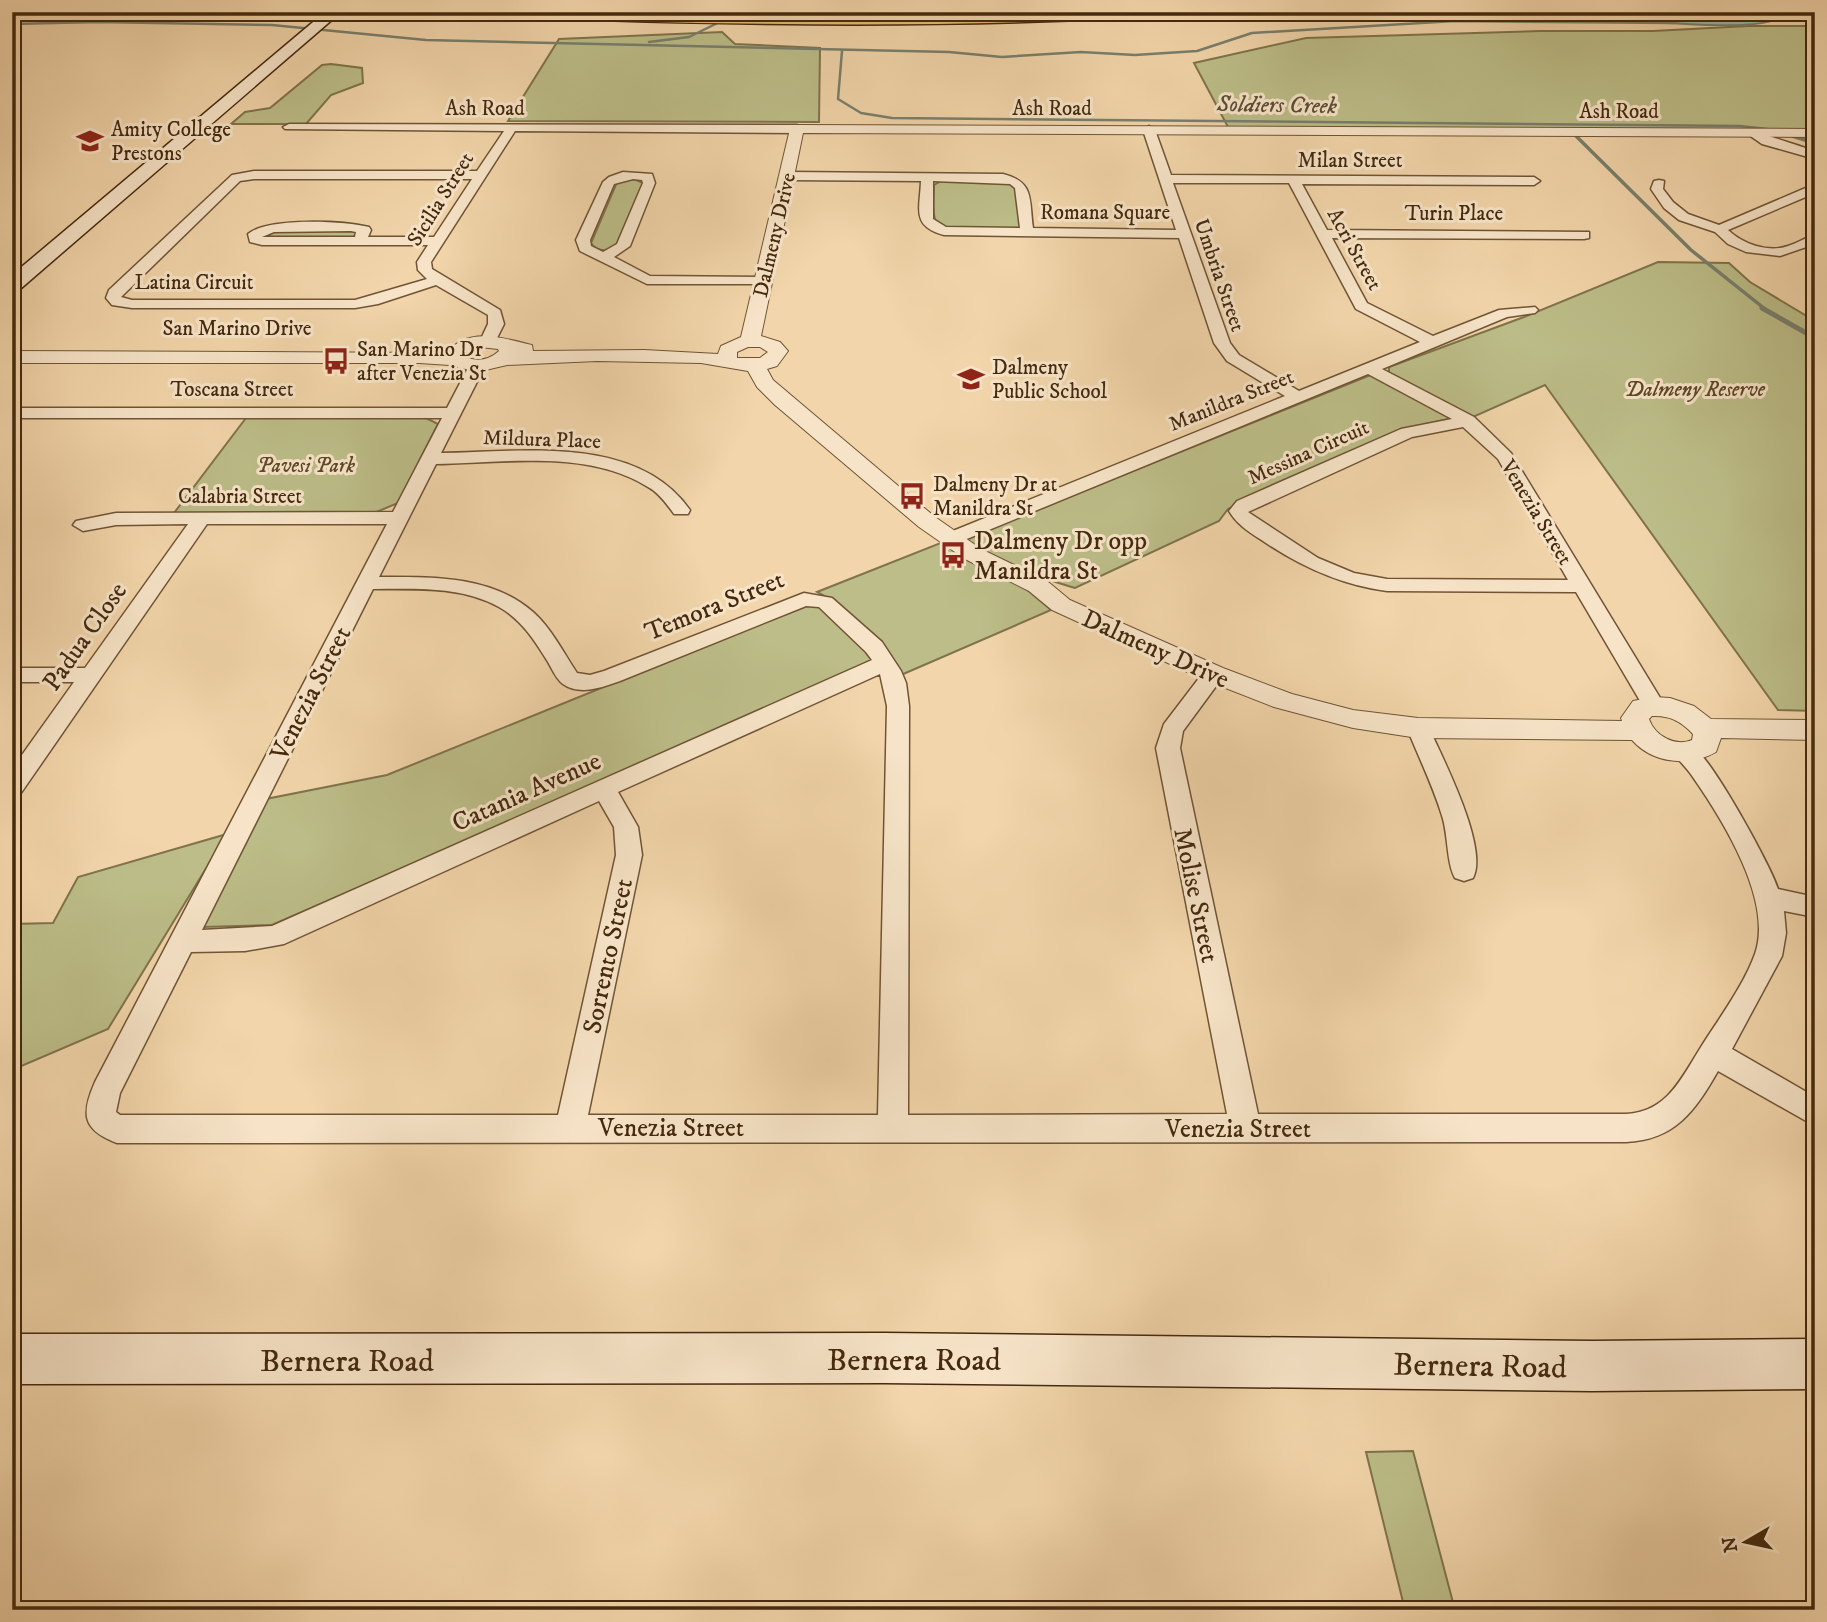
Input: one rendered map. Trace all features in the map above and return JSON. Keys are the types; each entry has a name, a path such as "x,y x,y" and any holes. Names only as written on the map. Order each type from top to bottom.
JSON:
{"highway":[{"path":"459,12 761,19 973,17 1045,20 1163,12"},
{"path":"512,12 683,17"}],"main road":[{"path":"12,286 133,185 142,181 334,12"},
{"path":"298,45 340,12"},
{"name":"Bernera Road","path":"12,1359 885,1359 1592,1366 1815,1364"}],"street":[{"name":"Ash Road","path":"289,127 1815,133"},
{"name":"Sicilia Street","path":"482,353 496,324 495,313 437,280 425,270 424,262 479,175 512,129"},
{"name":"Dalmeny Drive","path":"797,129 762,281 741,353 770,390 950,539 989,563 1038,586 1052,599 1073,611 1214,674 1308,709 1353,719 1418,728 1639,731"},
{"name":"Umbria Street","path":"1149,130 1183,234 1227,353 1298,397"},
{"path":"1753,133 1766,141 1815,155"},
{"name":"Latina Circuit","path":"437,280 373,301 355,304 132,304 117,302 113,298 114,293 236,178 254,175 479,175"},
{"path":"604,257 623,246 649,183 648,177 624,176 609,182 582,244 585,248 647,280 762,281"},
{"name":"Romana Square","path":"788,176 990,176 1013,181 1021,187 1027,233"},
{"name":"Romana Square","path":"927,176 926,220 935,229 954,233 1183,234"},
{"name":"Milan Street","path":"1166,179 1534,181"},
{"name":"Acri Street","path":"1293,180 1361,306 1432,342"},
{"path":"1659,184 1657,189 1660,195 1687,220 1720,229 1737,243 1769,252 1792,250 1815,239"},
{"path":"1720,229 1815,188"},
{"path":"360,241 364,230 351,227 273,228 255,234 255,239 262,242 436,241"},
{"name":"Turin Place","path":"1322,234 1584,235"},
{"name":"Manildra Street","path":"950,539 1504,313 1530,310"},
{"name":"San Marino Drive","path":"12,350 425,350 482,353"},
{"name":"San Marino Drive","path":"12,357 482,353 693,356 741,353"},
{"name":"Venezia Street","path":"482,353 106,1091 100,1106 100,1116 105,1124 117,1129 1647,1126 1662,1120 1679,1105 1713,1053 1772,946 1774,919 1771,898 1698,767 1685,752"},
{"name":"Venezia Street","path":"1370,369 1468,421 1489,437 1505,457 1654,706"},
{"name":"Toscana Street","path":"12,413 451,412"},
{"name":"Messina Circuit","path":"1468,421 1401,435 1244,505 1238,511 1243,519 1317,566 1362,582 1387,585 1582,586"},
{"name":"Mildura Place","path":"428,459 564,459 602,463 624,468 653,482 681,510"},
{"name":"Padua Close","path":"12,787 202,518"},
{"name":"Calabria Street","path":"83,526 116,519 398,518"},
{"name":"Temora Street","path":"366,583 453,586 505,602 530,621 569,678 578,682 592,682 612,676 797,601 812,598 831,607 874,647 886,663 895,683 898,706 893,1128"},
{"name":"Catania Avenue","path":"183,941 245,940 275,936 886,663"},
{"path":"12,675 90,674"},
{"name":"Molise Street","path":"1214,674 1172,730 1168,748 1245,1127"},
{"path":"1654,706 1683,711 1705,728 1709,737 1706,745 1698,751 1685,752 1663,748 1639,731 1635,722 1636,714 1643,708 1654,706"},
{"path":"1418,728 1459,829 1465,855 1464,871"},
{"path":"1705,728 1815,730"},
{"name":"Sorrento Street","path":"570,1127 629,855 626,827 604,789"},
{"path":"1771,898 1815,907"},
{"path":"1713,1053 1815,1113"}],"green space":[{"path":"1815,26 1815,130 1228,127 1194,63 1306,38 1540,31 1653,31"},
{"path":"722,32 735,44 820,48 819,122 508,121 559,39"},
{"path":"322,65 362,68 363,83 331,95 306,124 231,124 245,112 270,108"},
{"path":"634,179 643,183 615,248 596,248 591,243 617,182"},
{"path":"943,180 1012,184 1018,189 1021,227 1015,230 959,230 939,224 934,215 934,185"},
{"path":"273,230 358,231 358,234 351,238 267,238 265,234"},
{"name":"Dalmeny Reserve","path":"1658,262 1729,263 1750,282 1815,321 1815,711 1778,710 1545,385 1473,417 1389,373 1389,367 1524,317"},
{"path":"1373,374 1453,418 1400,430 1228,509 1219,521 1075,588 1018,568 965,539"},
{"name":"Pavesi Park","path":"246,418 426,418 438,424 398,503 374,513 174,513"},
{"path":"943,542 1025,588 1051,610 901,675 830,599 817,592"},
{"path":"808,604 825,609 876,662 272,925 203,927 266,799 387,775"},
{"path":"227,834 108,1029 12,1070 12,924 53,923 78,877"},
{"path":"1413,1451 1455,1610 1405,1610 1366,1452"}],"shaded area":[{"path":"1743,12 1789,12 1779,18 1749,25 1667,23"}],"waterway":[{"path":"649,42 689,37 740,12"},
{"name":"Soldiers Creek","path":"12,24 98,22 272,25 426,40 949,52 1002,57 1081,52 1135,55 1197,51 1252,33 1455,21 1673,23"},
{"name":"Soldiers Creek","path":"842,51 838,99 861,113 892,118 1740,126 1767,129"},
{"path":"1576,136 1691,250 1765,309"},
{"name":"Soldiers Creek","path":"1792,136 1815,143"},
{"path":"1762,308 1815,338"}],"place":[{"name":"Amity College Prestons","path":"90,141"},
{"name":"San Marino Dr after Venezia St","path":"336,361"},
{"name":"Dalmeny Public School","path":"971,379"},
{"name":"Dalmeny Dr at Manildra St","path":"912,496"},
{"name":"Dalmeny Dr opp Manildra St","path":"953,555"}]}
